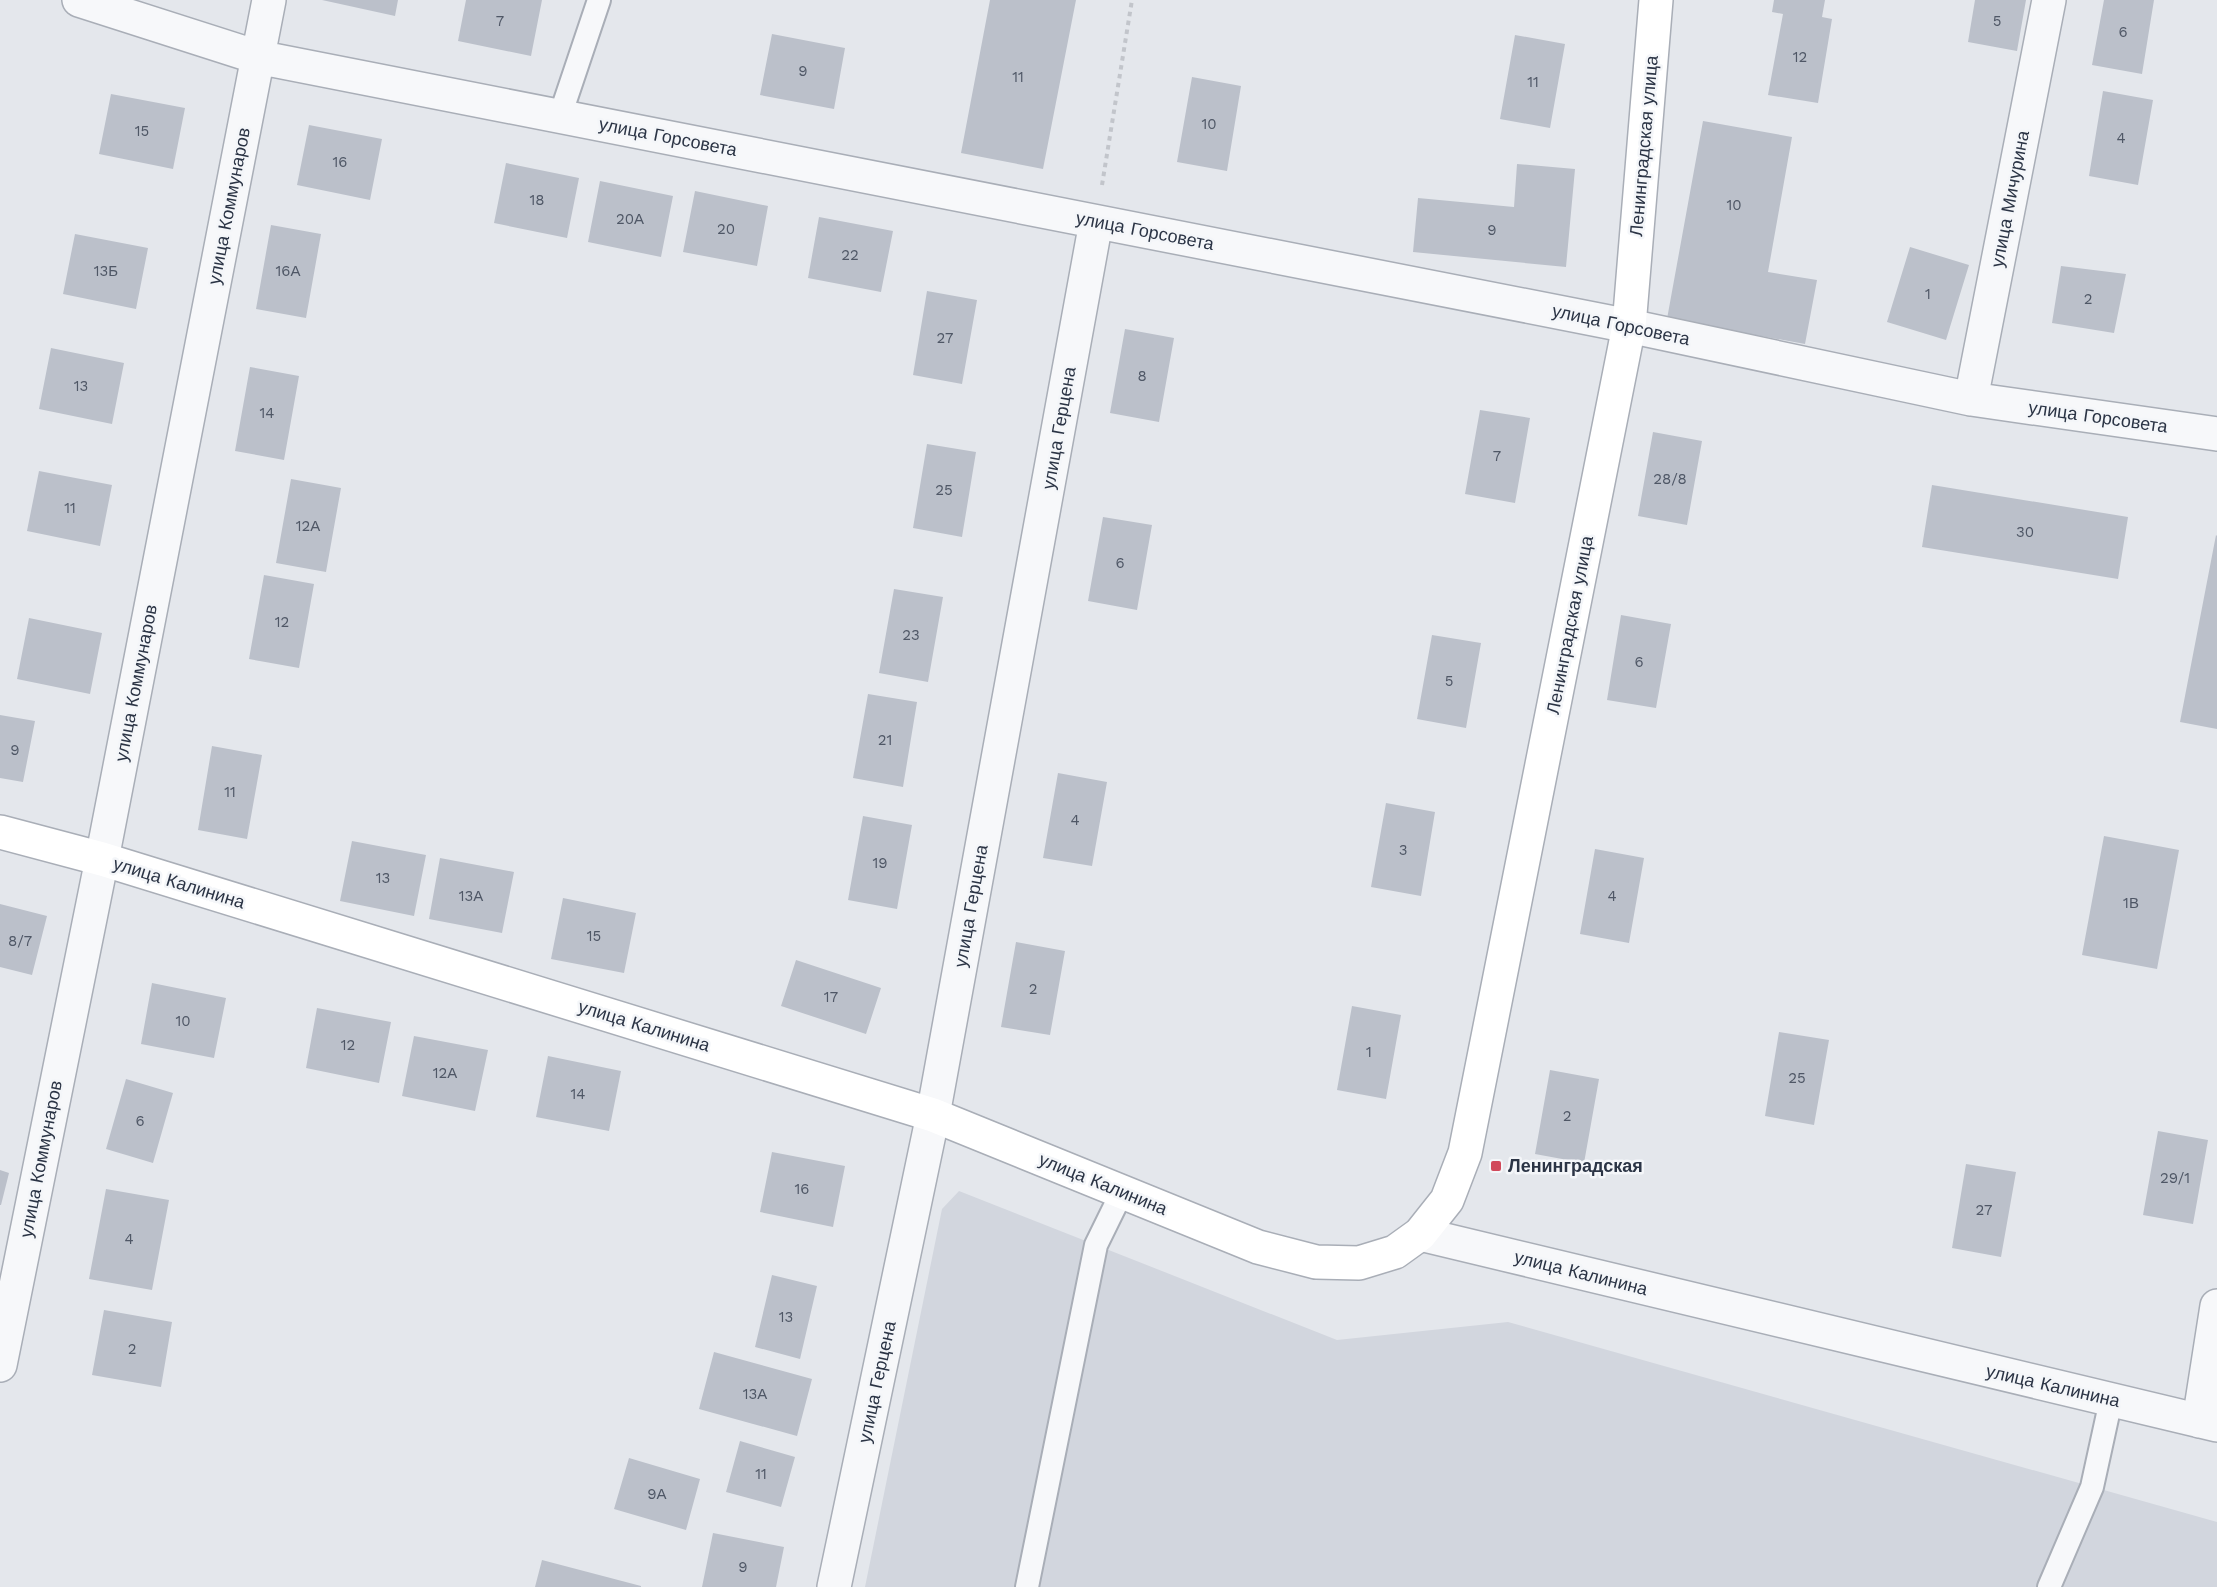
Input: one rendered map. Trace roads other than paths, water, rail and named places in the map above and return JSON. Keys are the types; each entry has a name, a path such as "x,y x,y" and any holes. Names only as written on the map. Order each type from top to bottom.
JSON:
{"street":[{"name":"улица Горсовета","path":"79,0 257,57 1629,326 1971,399 2217,434"},
{"name":"улица Коммунаров","path":"0,1365 102,859 269,0"},
{"name":"Ленинградская улица","path":"1420,1234 1447,1200 1465,1153 1629,326 1656,0"},
{"name":"улица Мичурина","path":"1971,399 2049,0"},
{"name":"улица Герцена","path":"834,1587 933,1116 1096,222"},
{"name":"улица Калинина","path":"0,832 102,859 933,1116 1258,1247 1316,1262 1359,1263 1395,1252 1420,1234 2208,1423"},
{"path":"2208,1423 2217,1306"}],"lane":[{"path":"560,116 599,0"},
{"path":"1027,1587 1096,1245 1122,1192"},
{"path":"2050,1587 2092,1486 2111,1400"}],"place":[{"name":"Ленинградская","path":"1496,1166"}]}
